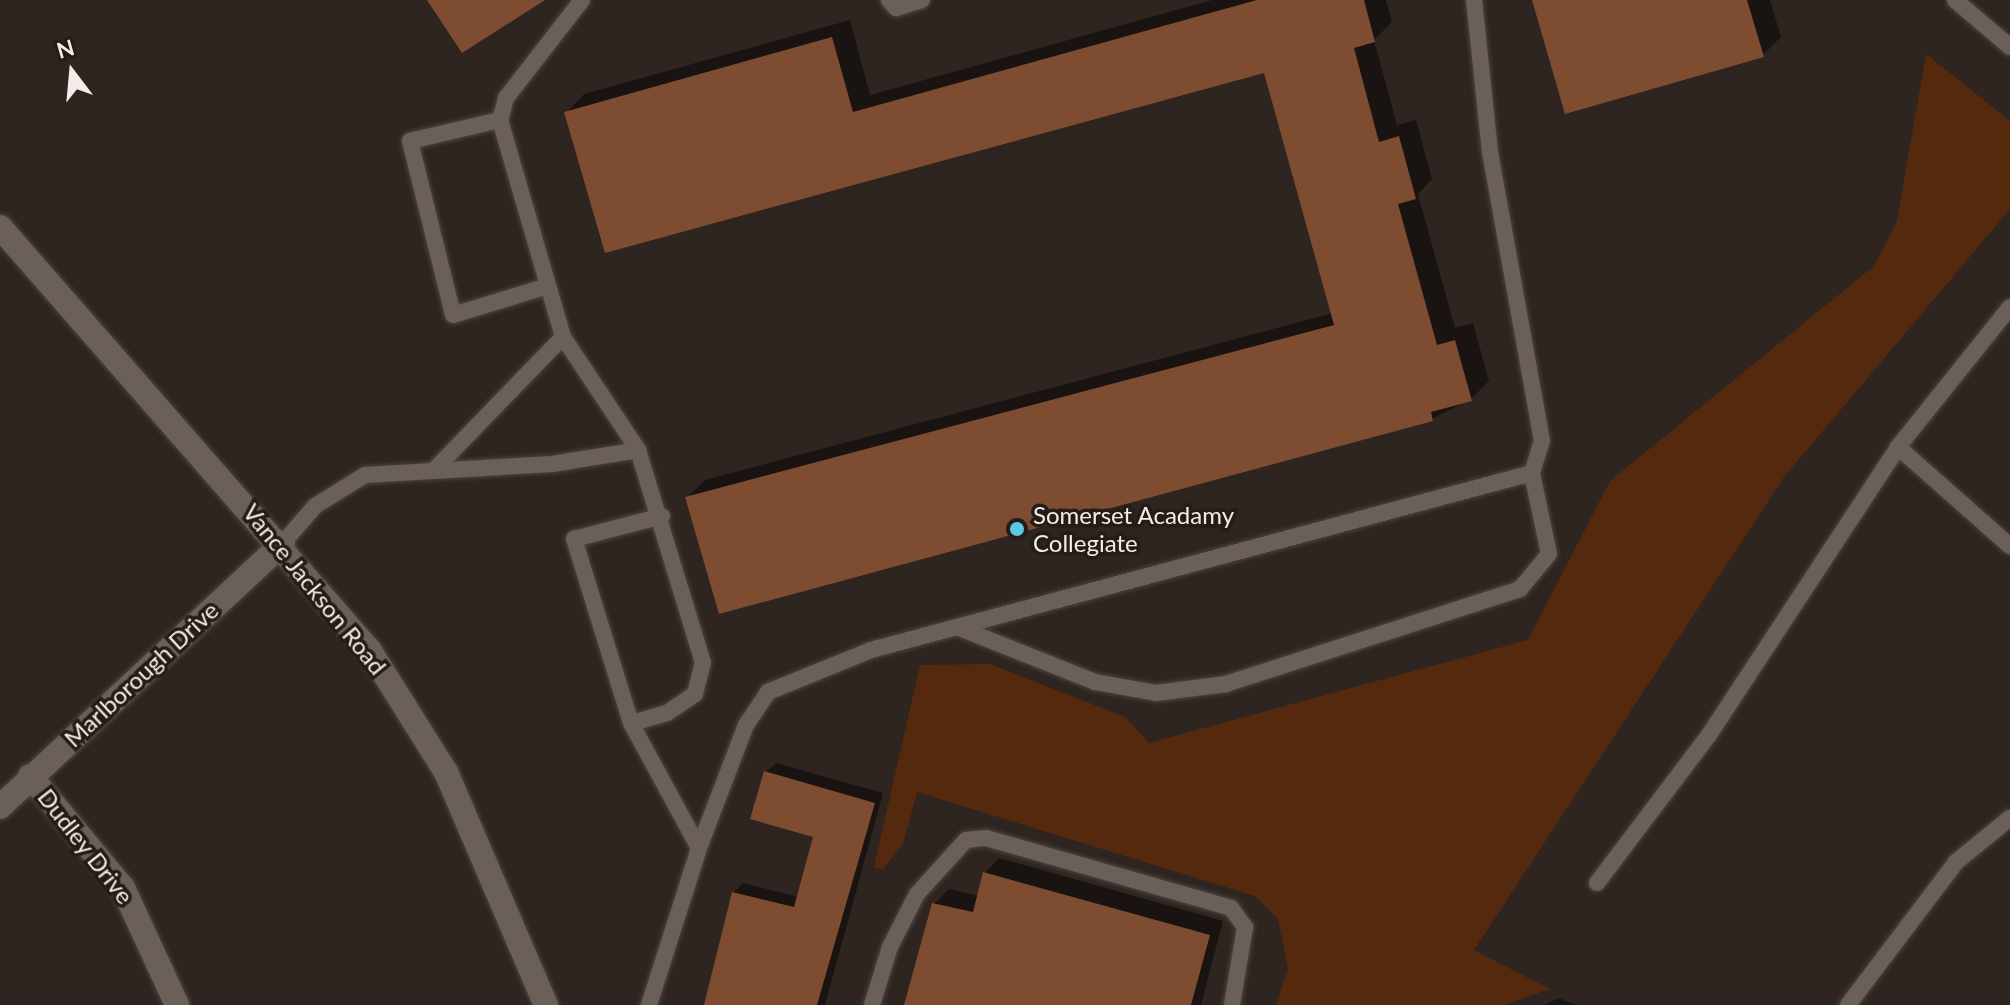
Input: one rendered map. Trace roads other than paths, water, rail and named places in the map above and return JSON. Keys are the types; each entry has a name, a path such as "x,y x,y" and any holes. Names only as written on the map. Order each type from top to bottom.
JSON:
{"main road":[{"name":"Vance Jackson Road","path":"0,227 283,543 370,651 446,772 546,1005"},
{"name":"Marlborough Drive","path":"0,807 283,543"},
{"name":"Dudley Drive","path":"30,776 123,888 177,1005"}],"lane":[{"path":"582,0 506,98 500,120 563,337 638,450 662,516 703,662 695,694 667,713 631,723"},
{"path":"892,4 922,0"},
{"path":"957,627 1095,682 1156,693 1226,684 1520,589 1549,554 1532,473 1542,441 1490,152 1474,0"},
{"path":"1955,0 2010,47"},
{"path":"500,120 410,141 453,315 548,286"},
{"path":"1597,883 1709,735 1898,447 2010,307"},
{"path":"436,468 563,337"},
{"path":"1898,447 2010,546"},
{"path":"283,543 315,506 365,475 436,468 552,464 638,450"},
{"path":"649,1005 699,848 746,725 768,692 871,650 1532,473"},
{"path":"662,516 574,539 631,723 699,848"},
{"path":"1848,1005 1956,862 2010,818"},
{"path":"872,1005 890,947 917,894 966,840 986,838 1231,908 1245,927 1232,1005"}],"place":[{"name":"Somerset Acadamy Collegiate","path":"1017,529"}]}
